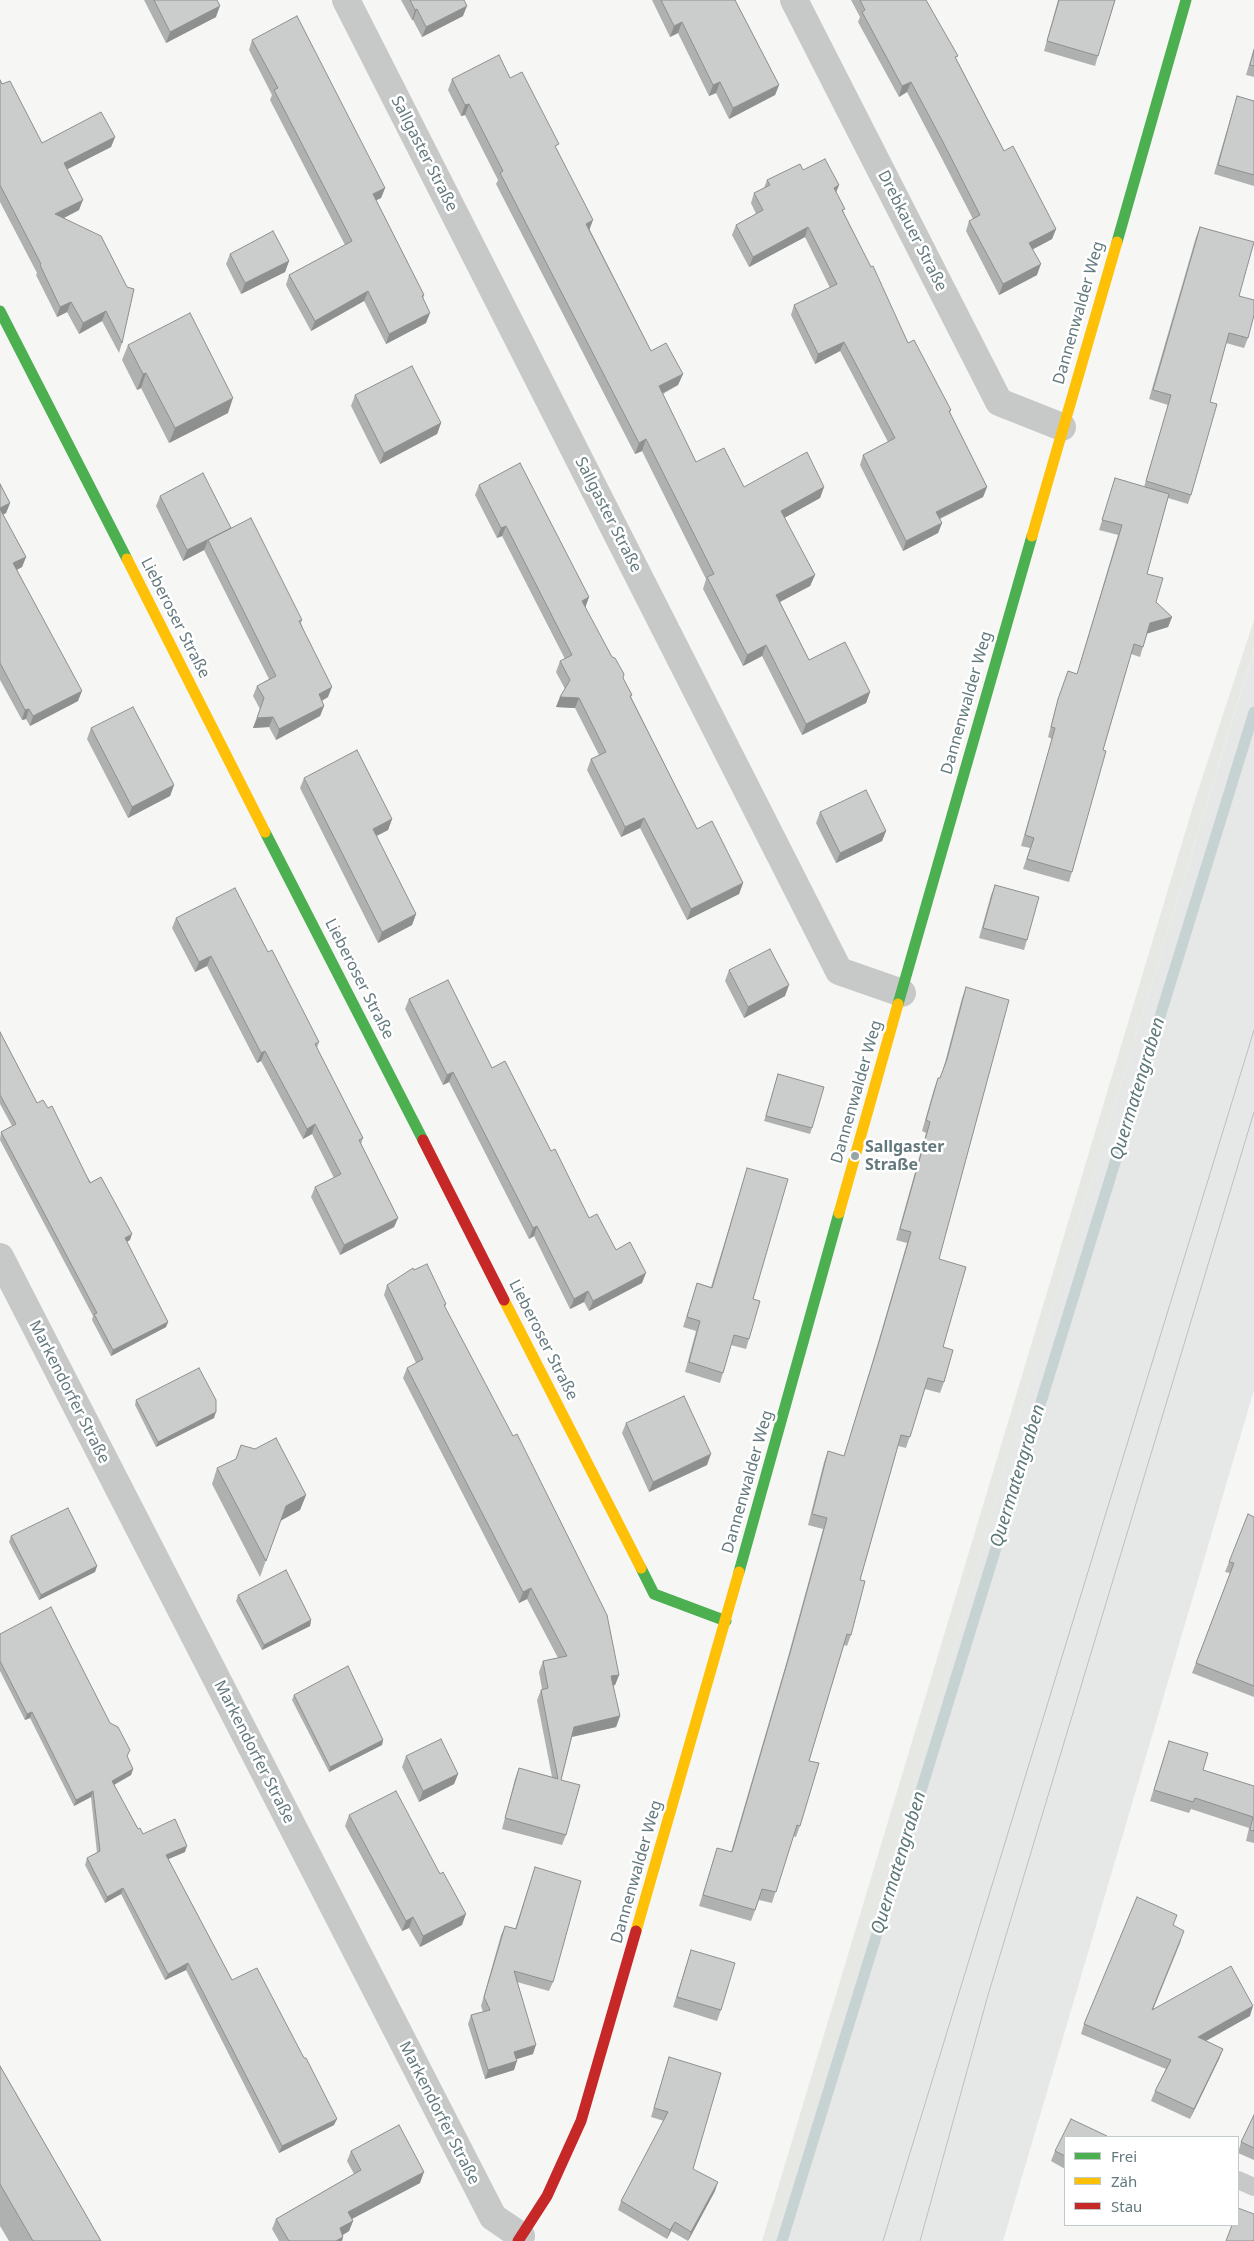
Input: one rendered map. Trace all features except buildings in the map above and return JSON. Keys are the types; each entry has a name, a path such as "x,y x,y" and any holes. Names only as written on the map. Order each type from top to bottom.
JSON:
{"street":[{"name":"Sallgaster Straße","path":"346,0 839,971 902,993"},
{"name":"Drebkauer Straße","path":"794,0 999,402 1062,427"},
{"name":"Dannenwalder Weg","path":"520,2239 547,2196 581,2121 726,1621 1062,427 1186,0"},
{"name":"Lieberoser Straße","path":"0,311 654,1594 726,1621"},
{"name":"Markendorfer Straße","path":"0,1257 493,2217 520,2239"}],"lane":[{"path":"1239,2180 1254,2187"}],"shaded area":[{"path":"1254,620 1254,649 1017,1423 931,1729 836,2042 774,2241 762,2241 1194,803"},
{"path":"1254,650 1254,1390 1003,2241 774,2241 931,1729 1017,1423"}],"waterway":[{"name":"Quermatengraben","path":"782,2241 1254,712"}],"tram line":[{"path":"883,2241 1254,1030"},
{"path":"920,2241 988,1995 1254,1112"}],"traffic: fast":[{"path":"1117,242 1186,0"},
{"path":"0,311 127,559"},
{"path":"898,1004 1032,536"},
{"path":"265,832 423,1140"},
{"path":"739,1572 839,1213"},
{"path":"641,1568 654,1594 726,1621"}],"traffic: slow":[{"path":"1032,536 1117,242"},
{"path":"127,559 265,832"},
{"path":"839,1213 898,1004"},
{"path":"504,1300 641,1568"},
{"path":"636,1931 739,1572"}],"traffic: jam":[{"path":"423,1140 504,1300"},
{"path":"518,2241 547,2196 581,2121 636,1931"}],"place":[{"name":"Sallgaster Straße","path":"855,1156"}]}
